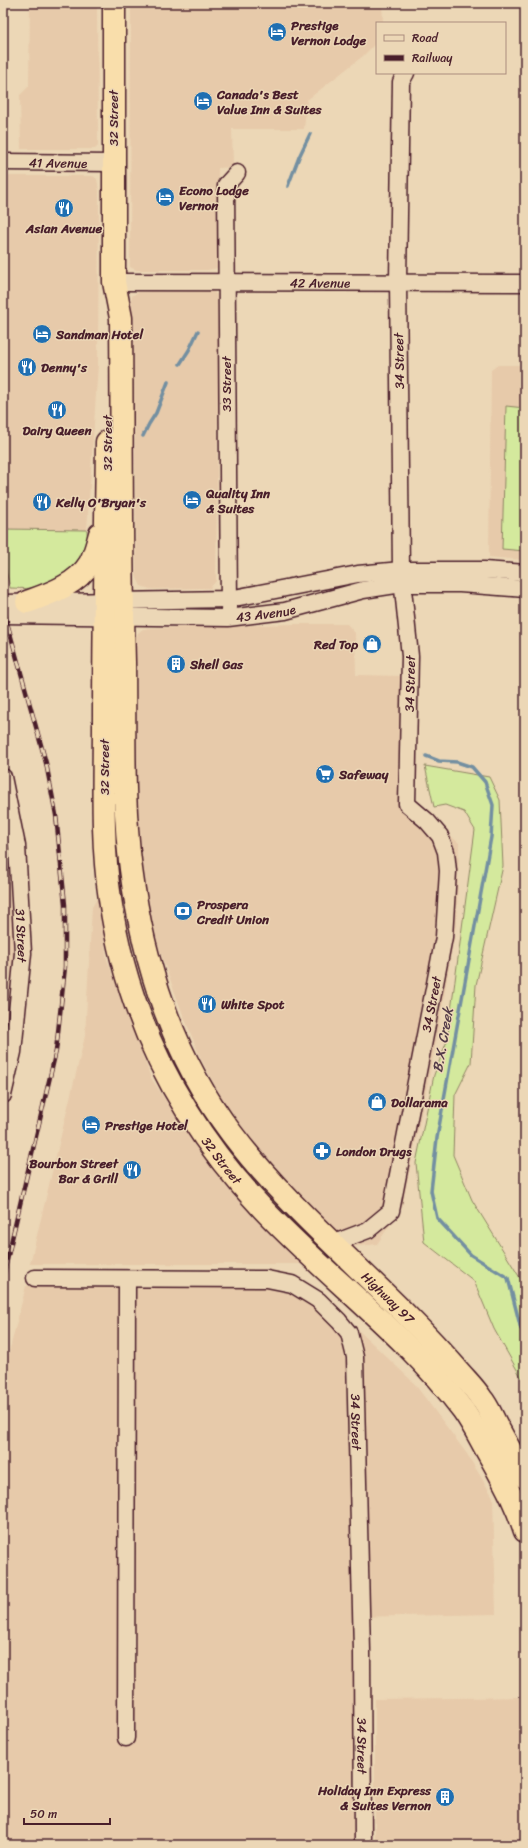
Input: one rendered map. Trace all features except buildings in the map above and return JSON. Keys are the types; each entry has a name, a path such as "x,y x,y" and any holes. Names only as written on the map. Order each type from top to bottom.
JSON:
{"highway":[{"name":"32 Street","path":"114,3 114,282 121,318 114,608 104,818 109,897 117,940 129,983 141,1020 158,1060 206,1142 264,1211"},
{"name":"32 Street","path":"114,282 107,318 106,505 131,866 138,916 152,976 185,1055 206,1096 230,1132"},
{"path":"27,602 66,585 81,574 90,564 95,552 106,505"},
{"name":"Highway 97","path":"230,1132 266,1175 426,1333 483,1399 525,1477"},
{"name":"Highway 97","path":"264,1211 410,1347 465,1412 517,1505 525,1531"}],"street":[{"name":"34 Street","path":"334,1243 368,1230 391,1211 444,937 448,871 446,852 440,836 426,820 407,804 410,656 402,577 398,281 401,82 405,74"},
{"name":"41 Avenue","path":"3,162 113,163"},
{"name":"33 Street","path":"228,618 226,185 237,173"},
{"name":"42 Avenue","path":"114,282 398,281 525,283"},
{"name":"43 Avenue","path":"3,603 27,602 228,618 285,610 363,590 402,577 484,570 525,573"},
{"name":"43 Avenue","path":"3,615 114,608 229,598 358,574 518,589"},
{"path":"518,589 525,603"},
{"name":"31 Street","path":"3,777 17,846 23,954 13,1052 3,1095"},
{"path":"129,983 152,976"},
{"name":"34 Street","path":"35,1278 267,1279 292,1284 318,1300 349,1333 356,1357 362,1643 364,1845"},
{"path":"126,1738 127,1279"}],"shaded area":[{"path":"30,3 97,3 98,146 95,149 21,149 20,95 29,86"},
{"path":"131,3 382,3 383,22 376,22 376,43 363,56 307,100 304,129 232,129 233,167 218,168 218,268 207,270 136,270 130,267"},
{"path":"3,176 93,176 97,179 99,191 98,364 87,530 3,529"},
{"path":"212,290 218,296 219,307 216,581 210,588 150,589 141,586 136,576 135,437 130,303 132,296 138,292"},
{"path":"498,365 525,365 525,560 489,557 491,370"},
{"path":"347,624 355,633 356,675 404,676 397,791 459,843 457,919 438,1034 402,1207 377,1244 350,1247 253,1149 226,1107 201,1059 147,916 136,834 133,645 138,633 143,629 151,628"},
{"path":"3,831 10,868 17,1015 3,1065"},
{"path":"98,897 107,959 151,1078 202,1155 261,1225 303,1264 30,1264 85,1036 92,907"},
{"path":"26,1286 313,1287 414,1383 467,1454 493,1497 496,1614 353,1617 355,1845 3,1845 3,1376"},
{"path":"525,1697 525,1845 375,1845 375,1699"}],"green space":[{"path":"506,406 525,408 525,551 502,549"},
{"path":"3,529 87,530 87,546 80,562 58,580 40,587 10,588 3,557"},
{"path":"425,766 489,777 500,800 503,866 476,985 471,1063 455,1095 453,1155 472,1200 525,1286 525,1384 494,1329 474,1281 424,1242 416,1163 434,1075 447,1041 475,830 464,812 445,805 434,807"}],"waterway":[{"name":"B.X. Creek","path":"288,186 310,134"},
{"name":"B.X. Creek","path":"180,364 198,331"},
{"name":"B.X. Creek","path":"143,436 156,413 168,382"},
{"name":"B.X. Creek","path":"426,756 439,761 457,762 472,767 485,782 493,805 491,837 437,1138 431,1191 437,1218 471,1255 508,1278 521,1329 525,1334"}],"railway":[{"path":"3,608 46,763 56,815 65,905 65,967 56,1051 3,1277"}],"place":[{"name":"Prestige Vernon Lodge","path":"277,32"},
{"name":"Canada's Best Value Inn & Suites","path":"203,101"},
{"name":"Econo Lodge Vernon","path":"165,197"},
{"name":"Asian Avenue","path":"64,208"},
{"name":"Sandman Hotel","path":"42,334"},
{"name":"Denny's","path":"27,367"},
{"name":"Dairy Queen","path":"57,410"},
{"name":"Quality Inn & Suites","path":"192,500"},
{"name":"Kelly O'Bryan's","path":"42,502"},
{"name":"Red Top","path":"372,644"},
{"name":"Shell Gas","path":"176,664"},
{"name":"Safeway","path":"325,774"},
{"name":"Prospera Credit Union","path":"183,911"},
{"name":"White Spot","path":"207,1004"},
{"name":"Dollarama","path":"377,1102"},
{"name":"Prestige Hotel","path":"91,1125"},
{"name":"London Drugs","path":"322,1151"},
{"name":"Bourbon Street Bar & Grill","path":"132,1170"},
{"name":"Holiday Inn Express & Suites Vernon","path":"445,1797"}]}
